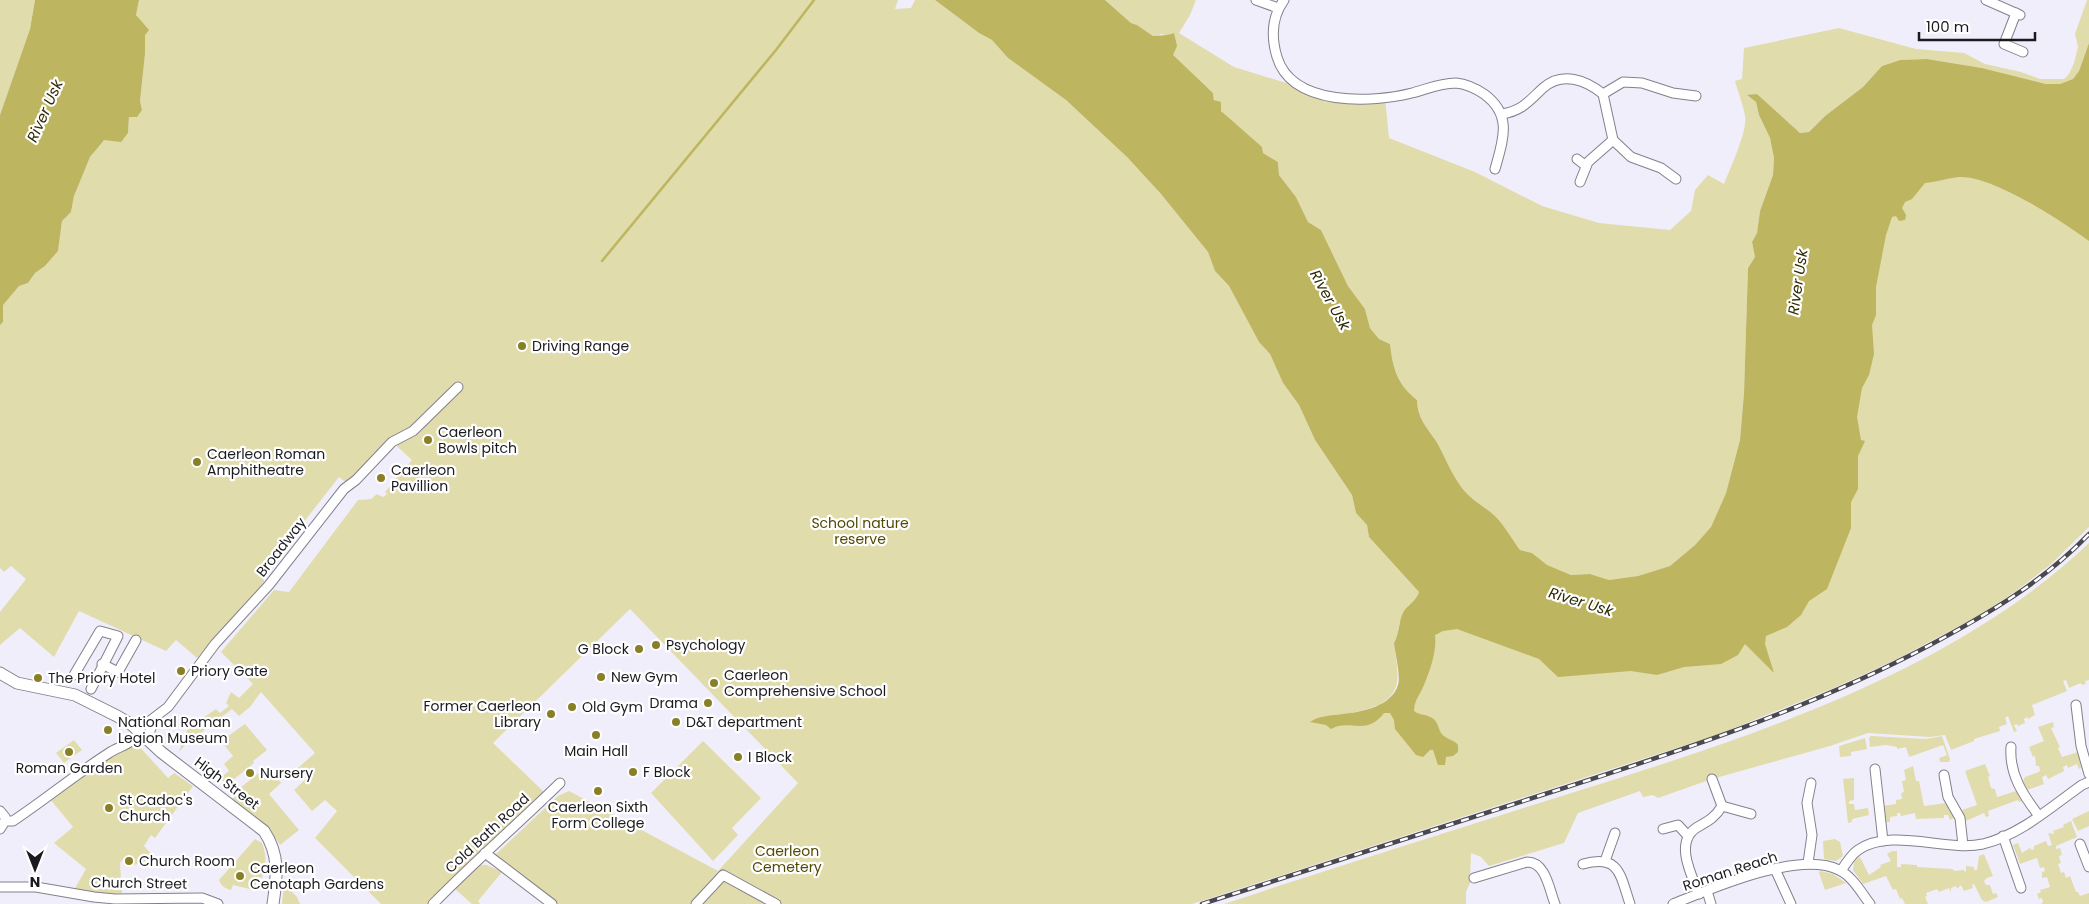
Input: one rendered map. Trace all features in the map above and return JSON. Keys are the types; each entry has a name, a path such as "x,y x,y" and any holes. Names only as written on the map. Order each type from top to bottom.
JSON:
{"main road":[{"name":"High Street","path":"0,673 17,683 75,694 135,728 150,742 264,831 275,849 276,871 273,904"}],"street":[{"path":"1256,0 1281,4 1274,21 1272,37 1278,61 1291,79 1308,90 1338,98 1367,100 1458,83 1468,85 1486,96 1502,114 1503,137 1495,169"},
{"path":"1986,0 2018,14 2004,44 2023,52"},
{"path":"1502,114 1521,108 1530,102 1545,86 1564,78 1590,84 1603,94 1613,140 1631,157 1661,168 1676,179"},
{"path":"1603,94 1624,82 1642,83 1673,93 1696,96"},
{"path":"1580,182 1586,166 1598,152 1613,140"},
{"path":"1576,159 1586,166"},
{"name":"Broadway","path":"135,728 157,717 180,693 215,644 269,585 344,489 357,479 392,442 413,431 458,387"},
{"path":"74,675 100,631 118,636 102,664 91,689"},
{"path":"102,664 118,672 136,640"},
{"path":"2076,705 2081,746 2089,774"},
{"path":"150,742 150,730 157,717"},
{"path":"2,825 14,821 114,749 133,741 138,734 135,728"},
{"path":"2011,747 2016,781 2038,816"},
{"path":"1875,770 1878,784 1878,807 1882,842"},
{"path":"1944,775 1948,797 1960,818 1963,845"},
{"path":"1712,779 1722,806"},
{"path":"1870,904 1841,870 1857,851 1869,844 1901,840 1963,845 1982,844 2018,830 2089,782"},
{"name":"Cold Bath Road","path":"433,904 485,852 533,811 560,783"},
{"path":"1808,863 1812,835 1807,803 1811,783"},
{"path":"1722,806 1751,814"},
{"path":"1711,904 1686,861 1685,851 1688,836 1715,817 1722,806"},
{"path":"0,811 5,817 2,825"},
{"path":"1663,829 1678,825 1688,836"},
{"path":"1605,861 1615,833"},
{"path":"2003,836 2022,888"},
{"path":"2080,844 2089,867"},
{"path":"485,852 552,904"},
{"path":"1583,864 1598,860 1613,864 1619,871 1630,904"},
{"path":"1474,878 1527,862 1534,862 1541,867 1555,904"},
{"name":"Roman Reach","path":"1673,904 1736,880 1775,869 1808,863 1830,866 1841,870"},
{"path":"1775,869 1791,904"},
{"path":"696,904 724,875 776,904"},
{"name":"Church Street","path":"0,888 36,886 115,901 202,898 216,903"}],"green space":[{"path":"0,0 35,0 30,29 0,115"},
{"path":"139,0 898,0 895,9 911,8 915,0 935,0 979,33 992,40 1008,58 1066,100 1127,157 1161,194 1208,252 1215,271 1229,286 1259,342 1270,354 1283,383 1299,405 1315,440 1352,495 1356,513 1367,525 1369,537 1419,592 1418,598 1409,605 1399,624 1398,637 1394,643 1398,675 1394,691 1389,698 1380,704 1349,714 1340,720 1395,702 1422,615 1659,647 1880,167 2089,184 2089,527 2050,565 1980,615 1897,659 1834,688 1714,736 1192,904 703,904 722,883 721,878 692,904 558,904 495,855 558,796 569,791 718,871 798,783 630,609 493,743 545,793 429,904 381,904 315,838 337,811 325,800 312,811 294,790 307,778 298,768 315,753 261,692 250,707 239,716 232,709 186,744 179,752 190,722 193,725 216,709 220,713 229,706 226,703 231,692 239,698 253,684 221,652 274,590 289,592 358,500 371,499 377,494 383,497 387,494 385,492 412,460 389,439 349,485 339,477 264,573 262,586 197,658 176,640 166,651 79,611 54,657 20,628 0,645 0,612 26,579 11,566 4,572 0,568 0,325 3,322 2,305 19,286 28,283 35,273 45,266 58,251 62,221 71,212 74,196 90,157 104,139 128,133 129,117 142,110 140,101 145,35 136,14"},
{"path":"1105,0 1196,0 1190,15 1179,33 1234,67 1339,98 1385,98 1389,138 1475,172 1542,206 1599,223 1670,230 1691,211 1695,190 1708,175 1724,184 1734,160 1745,122 1743,107 1735,81 1742,79 1744,48 1839,28 1916,49 1964,53 1985,64 2021,72 2040,79 2064,79 2069,74 2074,63 2078,47 2075,34 2087,0 2089,0 2089,43 2079,71 2073,79 2060,84 2046,84 1982,68 1927,59 1900,60 1882,66 1863,87 1825,116 1809,132 1800,133 1757,94 1748,96 1756,102 1759,115 1770,138 1774,158 1773,175 1760,211 1757,233 1752,242 1755,257 1748,268 1744,393 1740,440 1726,493 1711,527 1695,545 1670,566 1638,576 1609,580 1590,574 1571,575 1546,565 1532,553 1520,550 1495,516 1473,499 1458,483 1436,441 1423,422 1417,406 1417,400 1400,382 1390,344 1379,339 1370,328 1365,309 1348,286 1321,230 1308,222 1296,197 1279,175 1278,162 1263,153 1262,147 1232,123 1219,108 1213,93 1172,55 1168,36 1162,34 1153,36 1131,23"},
{"path":"2089,543 2089,680 2085,681 2086,684 2082,685 2081,683 2069,688 2066,680 2063,681 2067,691 2032,705 2035,715 2024,719 2025,723 2018,726 2017,724 2014,725 2017,731 2014,732 2008,716 2005,718 2007,724 1999,727 2000,731 1974,739 1974,741 1951,750 1945,735 1930,737 1868,733 1830,746 1712,779 1658,798 1653,795 1643,797 1640,791 1578,813 1564,843 1489,866 1481,857 1471,853 1470,883 1466,892 1466,904 1224,904 1705,750 1775,725 1844,697 1911,665 1975,629 2035,589"},
{"path":"2053,722 2054,727 2051,728 2060,747 2058,748 2062,757 2078,752 2081,768 2079,769 2077,764 2068,768 2067,765 2063,767 2064,771 2048,779 2046,775 2042,777 2044,784 2027,790 2023,781 2025,777 2040,770 2039,766 2036,766 2035,756 2033,757 2029,747 2044,741 2038,727"},
{"path":"245,724 267,750 227,785 220,778 229,771 224,764 233,756 221,741"},
{"path":"1871,736 1926,739 1942,736 1950,759 1949,762 1940,762 1939,758 1947,755 1943,745 1909,757 1906,747 1897,749 1897,747 1886,745 1870,747 1869,738"},
{"path":"1865,738 1867,749 1851,752 1851,756 1840,757 1839,746"},
{"name":"Roman Garden","path":"74,740 82,750 64,763 56,753"},
{"path":"703,741 761,798 732,828 738,835 713,861 651,793"},
{"path":"136,743 168,778 174,773 193,786 155,838 151,835 144,846 155,858 134,865 132,856 125,857 120,863 122,893 108,895 74,890 86,869 54,843 73,827 50,799 94,764"},
{"path":"1985,764 1990,776 1988,777 1991,788 1995,789 1997,797 2016,791 2022,801 2019,802 2018,800 1988,811 1989,816 1986,817 1984,813 1966,821 1962,810 1977,805 1965,771"},
{"path":"1913,766 1916,781 1919,781 1924,806 1946,803 1954,818 1950,820 1948,815 1944,815 1944,818 1916,819 1915,813 1901,816 1900,813 1897,813 1897,816 1890,817 1890,822 1885,822 1883,806 1896,804 1896,800 1902,799 1901,793 1904,792 1902,781 1906,780 1904,770"},
{"path":"270,767 281,783 269,794 299,830 280,845 269,828 232,799 242,791 240,788 260,772 262,774"},
{"path":"1854,778 1854,800 1849,801 1849,804 1854,804 1855,810 1868,808 1869,815 1852,819 1852,822 1848,823 1843,779"},
{"path":"2089,811 2089,826 2078,831 2072,819"},
{"path":"2071,821 2077,837 2056,846 2056,849 2060,848 2062,855 2059,856 2061,863 2058,864 2061,873 2064,872 2066,878 2070,876 2076,892 2080,896 2089,893 2089,904 2041,904 2043,902 2042,898 2039,899 2037,894 2041,892 2040,890 2050,887 2047,877 2042,878 2042,872 2045,871 2044,867 2040,868 2037,858 2020,864 2013,845 2018,843 2022,853 2030,848 2034,849 2034,846 2046,841 2048,846 2052,845 2048,833 2054,834 2053,831 2064,827 2063,825"},
{"path":"255,839 262,843 265,852 262,878 258,877 254,890 233,885 231,890 226,888 219,880"},
{"path":"1835,839 1840,842 1843,856 1836,861 1824,859 1823,841"},
{"path":"1897,851 1897,867 1901,867 1901,864 1917,865 1917,867 1952,869 1955,871 1963,870 1966,872 1966,866 1974,867 1974,870 1977,870 1979,856 1984,854 1993,876 1984,881 1986,885 1990,885 1993,894 1996,893 1998,897 1986,902 1982,900 1974,884 1972,885 1973,888 1964,891 1961,885 1957,889 1956,886 1951,888 1951,892 1949,888 1939,892 1937,889 1926,893 1927,896 1925,897 1928,904 1905,904 1902,898 1900,899 1896,889 1893,890 1886,876 1863,884 1853,870 1854,862 1860,857 1869,875 1881,867 1880,865 1891,861 1887,854"},
{"path":"480,865 487,865 502,872 478,901 480,904 472,904 455,889 471,871"},
{"path":"1820,871 1833,874 1846,883 1825,890"},
{"path":"284,884 297,897 300,904 282,904"}],"water":[{"name":"River Usk","path":"35,0 139,0 136,15 149,30 145,35 140,101 142,110 137,117 129,117 128,133 121,142 104,140 90,157 74,196 71,212 62,221 58,251 45,266 35,273 28,283 19,286 3,305 3,322 0,325 0,115 30,29"},
{"name":"River Usk","path":"935,0 1105,0 1131,23 1153,36 1174,33 1177,46 1173,55 1213,93 1214,100 1221,102 1221,111 1262,147 1263,153 1278,162 1279,175 1296,197 1308,222 1321,230 1348,286 1365,309 1370,328 1379,339 1390,344 1400,382 1417,400 1417,406 1423,422 1436,441 1462,488 1469,496 1495,516 1520,550 1532,553 1547,565 1571,575 1590,574 1609,580 1638,576 1670,566 1695,545 1711,527 1726,493 1740,440 1744,393 1748,268 1755,257 1752,242 1757,233 1760,211 1773,175 1774,158 1770,138 1759,115 1756,102 1747,95 1757,94 1800,133 1809,132 1825,116 1863,87 1882,66 1900,60 1927,59 1982,68 2046,84 2060,84 2073,79 2079,71 2089,43 2089,241 2045,211 1989,183 1973,178 1959,177 1925,183 1912,199 1905,202 1902,208 1906,215 1905,220 1899,221 1896,216 1892,217 1886,235 1876,287 1876,315 1872,325 1874,354 1869,375 1862,388 1857,417 1861,440 1865,441 1858,456 1858,489 1851,502 1851,528 1827,589 1809,601 1801,615 1787,627 1766,636 1765,644 1774,673 1745,644 1738,655 1721,664 1684,667 1657,675 1631,671 1558,677 1539,659 1457,629 1443,631 1435,635 1432,661 1414,707 1414,711 1433,719 1442,734 1458,745 1458,752 1453,756 1446,757 1445,765 1438,765 1433,750 1430,750 1423,757 1416,755 1395,729 1394,720 1390,713 1384,713 1371,724 1364,726 1344,725 1331,729 1326,725 1310,722 1322,717 1359,712 1375,707 1390,698 1395,692 1399,681 1394,643 1402,615 1419,592 1369,537 1367,525 1356,513 1352,495 1315,440 1299,405 1283,383 1270,354 1259,342 1229,286 1215,271 1208,252 1161,194 1127,157 1066,100 1008,58 992,40 979,33"}],"waterway":[{"path":"602,261 776,50 814,0"}],"railway":[{"path":"1202,904 1693,746 1837,690 1930,645 1994,609 2034,582 2089,534"}],"place":[{"name":"Driving Range","path":"522,346"},
{"name":"Caerleon Bowls pitch","path":"428,440"},
{"name":"Caerleon Roman Amphitheatre","path":"197,462"},
{"name":"Caerleon Pavillion","path":"381,478"},
{"name":"Psychology","path":"656,645"},
{"name":"G Block","path":"639,649"},
{"name":"Priory Gate","path":"181,671"},
{"name":"New Gym","path":"601,677"},
{"name":"The Priory Hotel","path":"38,678"},
{"name":"Caerleon Comprehensive School","path":"714,683"},
{"name":"Drama","path":"708,703"},
{"name":"Old Gym","path":"572,707"},
{"name":"Former Caerleon Library","path":"551,714"},
{"name":"D&T department","path":"676,722"},
{"name":"National Roman Legion Museum","path":"108,730"},
{"name":"Main Hall","path":"596,735"},
{"name":"Roman Garden","path":"69,752"},
{"name":"I Block","path":"738,757"},
{"name":"F Block","path":"633,772"},
{"name":"Nursery","path":"250,773"},
{"name":"Caerleon Sixth Form College","path":"598,791"},
{"name":"St Cadoc's Church","path":"109,808"},
{"name":"Church Room","path":"129,861"},
{"name":"Caerleon Cenotaph Gardens","path":"240,876"}],"park label":[{"name":"School nature reserve","path":"860,532"},
{"name":"Caerleon Cemetery","path":"787,860"}]}
